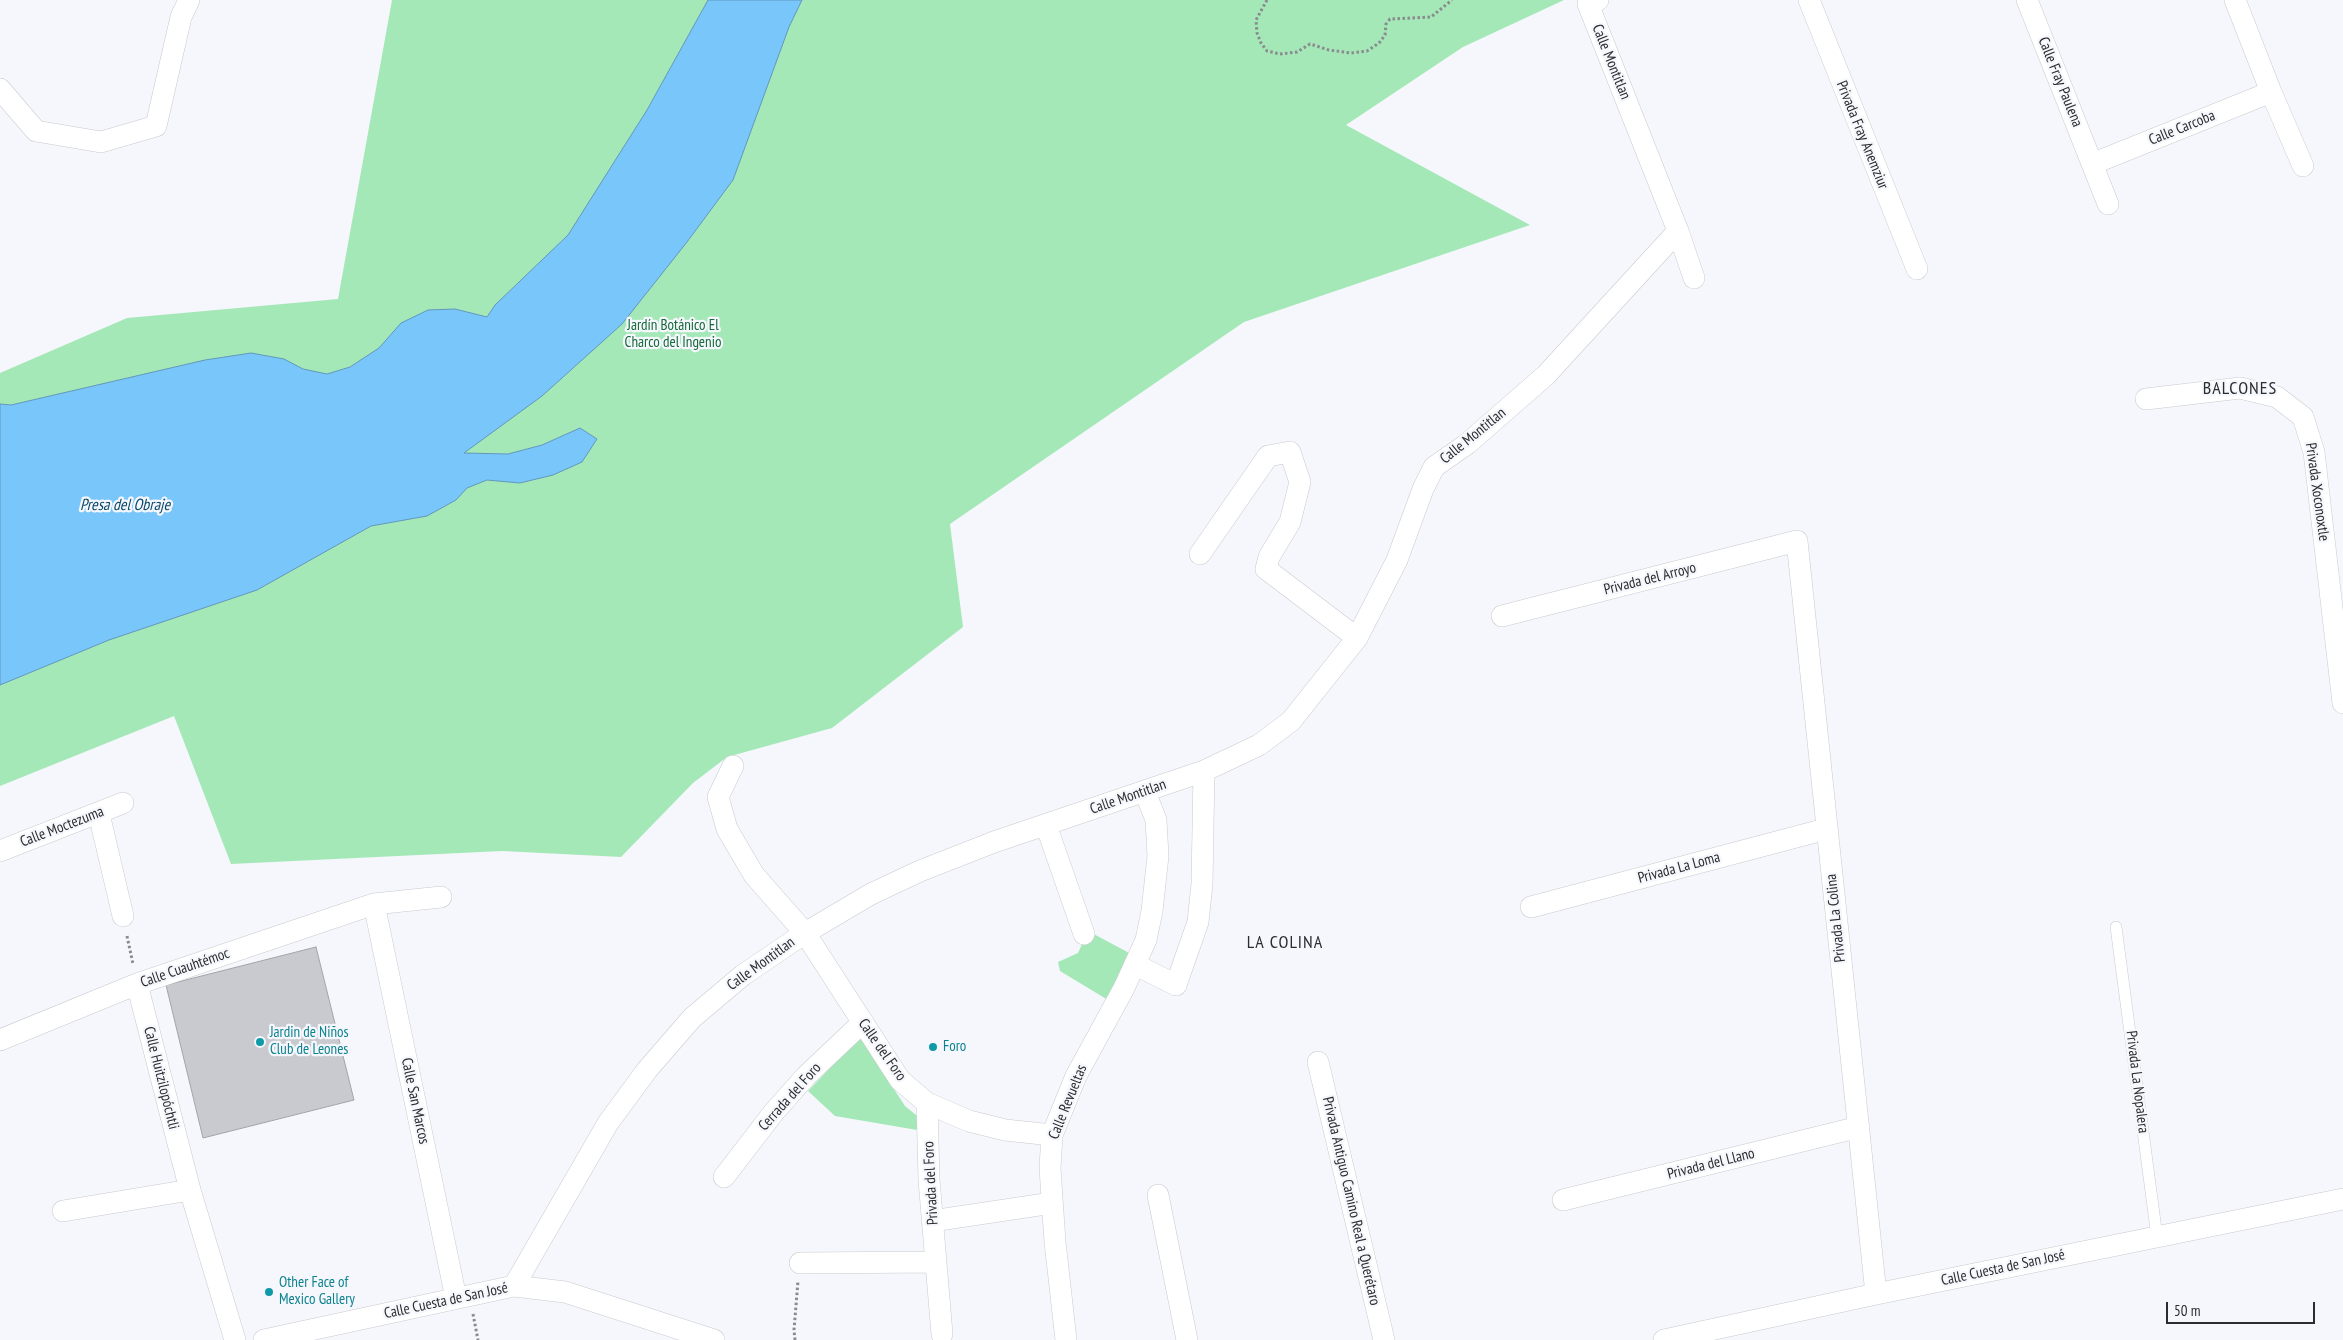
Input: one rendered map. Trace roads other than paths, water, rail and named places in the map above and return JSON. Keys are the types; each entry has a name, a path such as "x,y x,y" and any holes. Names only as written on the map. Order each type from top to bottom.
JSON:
{"street":[{"path":"0,89 36,131 101,142 156,126 181,17 189,0"},
{"name":"Privada Fray Anemziur","path":"1809,0 1916,269"},
{"name":"Calle Fray Paulena","path":"2027,0 2108,204"},
{"path":"2235,0 2271,92 2303,166"},
{"name":"Calle Montitlan","path":"1590,1 1678,231 1694,278"},
{"name":"Calle Carcoba","path":"2092,164 2271,92"},
{"name":"Calle Montitlan","path":"514,1286 608,1123 647,1070 692,1018 742,975 805,933 871,894 920,871 1046,825 1204,771 1258,745 1291,721 1357,638 1397,560 1423,489 1434,467 1467,444 1546,375 1678,231"},
{"name":"Privada Xoconoxtle","path":"2146,399 2240,388 2277,397 2303,417 2314,452 2343,703"},
{"path":"1200,554 1268,456 1290,452 1300,482 1290,522 1268,557 1266,569 1357,638"},
{"name":"Privada del Arroyo","path":"1502,616 1797,541"},
{"name":"Privada La Colina","path":"1797,541 1876,1294"},
{"name":"Calle del Foro","path":"733,766 718,797 727,829 754,875 805,933 900,1080 927,1104 969,1121 1005,1130 1052,1135"},
{"path":"1136,965 1176,985 1198,922 1202,884 1204,771"},
{"name":"Calle Revueltas","path":"1066,1340 1052,1203 1052,1135 1076,1076 1136,965 1146,940 1152,911 1158,856 1156,820 1145,792"},
{"name":"Calle Moctezuma","path":"0,851 124,803"},
{"path":"99,814 123,916"},
{"path":"1046,825 1084,934"},
{"name":"Privada La Loma","path":"1531,907 1826,829"},
{"name":"Calle Cuauhtémoc","path":"0,1040 138,984 374,904 441,897"},
{"name":"Calle San Marcos","path":"374,904 462,1297"},
{"name":"Calle Huitzilopóchtli","path":"138,984 190,1190 235,1340"},
{"name":"Cerrada del Foro","path":"724,1177 774,1112 806,1076 863,1022"},
{"name":"Privada Antiguo Camino Real a Querétaro","path":"1318,1062 1384,1340"},
{"name":"Privada del Foro","path":"927,1104 932,1222 942,1334"},
{"name":"Privada del Llano","path":"1563,1200 1859,1127"},
{"path":"63,1211 190,1190"},
{"path":"1158,1195 1187,1340"},
{"name":"Calle Cuesta de San José","path":"1664,1340 1876,1294 2343,1199"},
{"path":"932,1222 1052,1203"},
{"path":"800,1263 935,1262"},
{"name":"Calle Cuesta de San José","path":"264,1340 514,1286 565,1292 714,1340"}],"lane":[{"name":"Privada La Nopalera","path":"2116,927 2156,1237"}],"water":[{"name":"Presa del Obraje","path":"708,0 802,0 789,27 733,180 622,324 542,396 464,453 508,454 542,445 580,428 597,439 582,462 553,475 520,483 487,480 467,488 456,500 427,516 371,526 257,590 109,640 0,685 0,404 11,405 205,360 251,353 284,359 303,369 327,374 350,367 379,348 401,323 428,310 455,309 487,317 495,305 568,235 647,110"}],"place":[{"name":"Jardin de Niños Club de Leones","path":"260,1042"},
{"name":"Foro","path":"933,1047"},
{"name":"Other Face of Mexico Gallery","path":"269,1292"}],"district":[{"name":"BALCONES","path":"2240,389"},
{"name":"LA COLINA","path":"1285,943"}],"park label":[{"name":"Jardín Botánico El Charco del Ingenio","path":"673,334"}]}
